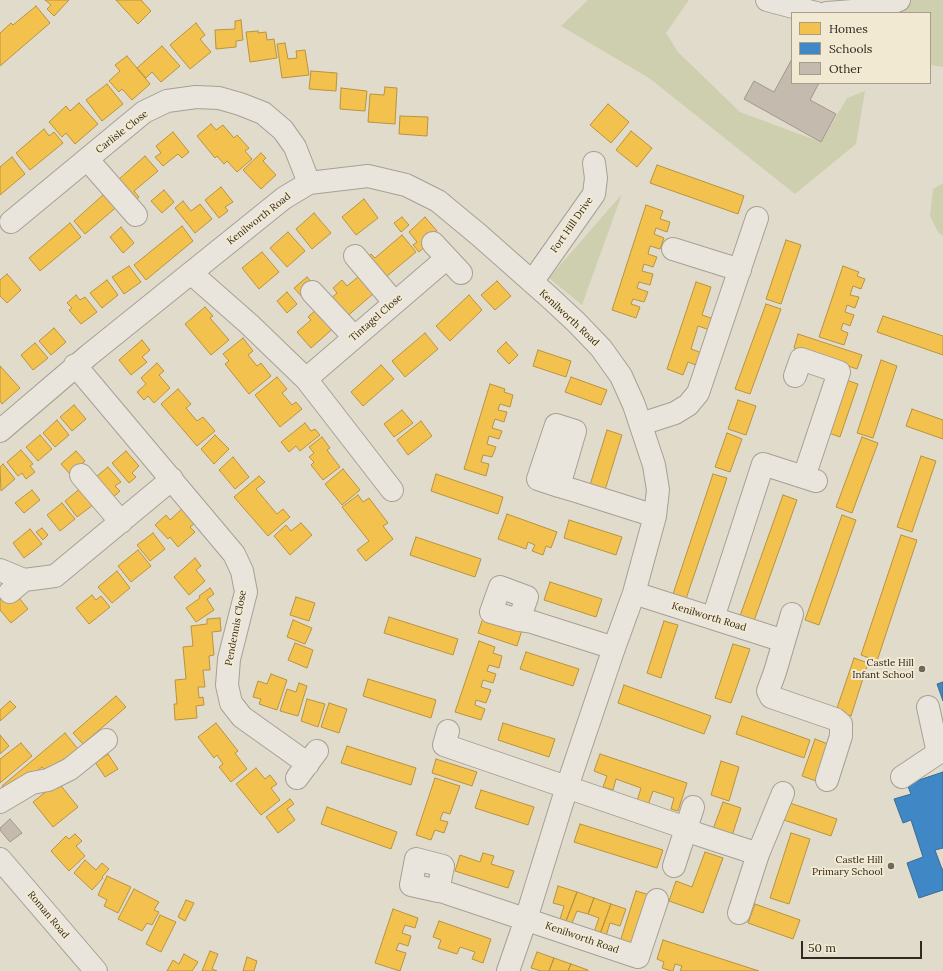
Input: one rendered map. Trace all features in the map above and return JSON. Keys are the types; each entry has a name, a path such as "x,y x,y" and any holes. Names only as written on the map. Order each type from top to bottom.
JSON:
{"street":[{"path":"767,0 814,12"},
{"path":"842,12 878,9 899,0"},
{"name":"Carlisle Close","path":"10,223 144,112 167,101 196,97 219,98 263,113 283,130 295,147 309,183"},
{"path":"87,159 135,215"},
{"name":"Fort Hill Drive","path":"532,282 594,194 596,178 594,163"},
{"name":"Kenilworth Road","path":"0,431 75,366 284,198 309,183 368,176 406,185 438,201 532,282 576,322 601,348 621,376 641,424 654,465 658,490 655,516 634,594 567,787 526,919 508,971"},
{"path":"641,424 675,413 688,405 698,394 758,218"},
{"path":"673,249 740,270"},
{"path":"355,256 394,302"},
{"name":"Tintagel Close","path":"306,379 447,258"},
{"path":"191,273 249,324 306,379 394,483"},
{"path":"312,292 354,337"},
{"path":"713,618 763,464 810,479 839,372 801,359 795,376"},
{"name":"Pendennis Close","path":"75,366 234,554 242,571 246,592 229,659 227,685 231,703 242,717 307,764"},
{"path":"81,475 121,522"},
{"path":"0,570 17,586 56,577 172,479"},
{"path":"567,488 655,516"},
{"name":"Kenilworth Road","path":"634,594 784,641"},
{"path":"792,614 776,672 768,691 772,697 835,719 840,724 842,736 827,780"},
{"path":"526,621 614,648"},
{"path":"902,777 940,755 928,706"},
{"path":"448,731 444,745 758,854"},
{"path":"0,802 32,783 48,780 70,769 106,740"},
{"path":"740,913 758,854 783,793"},
{"path":"674,866 692,806"},
{"name":"Roman Road","path":"0,859 96,971"},
{"name":"Kenilworth Road","path":"441,891 638,957 657,900"}],"green space":[{"path":"588,0 689,0 666,33 678,52 740,112 821,142 847,98 865,91 856,144 795,194 649,78 561,26"},
{"path":"893,0 943,0 943,67 931,65 931,12 892,12"},
{"path":"943,183 943,236 938,232 930,216 933,189"},
{"path":"622,194 582,305 549,278"}],"building: Homes":[{"path":"45,0 69,0 54,16 47,9 51,5"},
{"path":"116,0 141,0 151,11 138,24"},
{"path":"36,6 50,23 0,66 0,33 11,23 13,25"},
{"path":"241,20 243,40 236,41 236,47 216,49 215,30 235,29 235,21"},
{"path":"196,23 205,35 200,39 211,52 190,69 170,45"},
{"path":"258,31 258,33 266,32 267,40 274,39 277,58 250,62 246,32"},
{"path":"285,43 288,59 297,58 296,51 305,50 309,75 282,78 277,44"},
{"path":"162,46 180,66 161,82 152,72 146,78 137,68"},
{"path":"127,56 150,84 132,100 122,89 119,92 109,81 120,71 115,65"},
{"path":"311,71 337,73 336,91 309,89"},
{"path":"107,84 123,104 102,121 86,100"},
{"path":"385,87 397,88 395,124 368,122 370,94 384,95"},
{"path":"341,88 367,91 365,111 340,109"},
{"path":"79,103 98,124 75,144 66,133 62,137 49,122 66,106 70,111"},
{"path":"608,104 629,122 611,143 590,125"},
{"path":"400,116 428,117 427,136 399,134"},
{"path":"211,124 216,130 223,125 234,138 237,135 249,148 245,151 252,159 237,172 227,161 224,164 217,156 215,158 197,136"},
{"path":"44,129 49,136 54,132 63,143 30,170 16,153"},
{"path":"631,131 652,148 637,167 616,150"},
{"path":"173,132 189,152 182,158 178,154 163,166 155,157 161,153 156,146"},
{"path":"261,153 266,158 263,161 276,175 261,189 243,170"},
{"path":"145,156 158,171 134,191 139,197 131,204 118,180"},
{"path":"12,157 25,174 0,195 0,167"},
{"path":"657,165 744,196 738,214 650,183"},
{"path":"221,187 233,202 225,207 228,211 219,218 205,200"},
{"path":"164,190 174,202 162,213 151,201"},
{"path":"103,195 109,201 114,197 120,204 85,234 74,221"},
{"path":"364,199 378,218 356,235 342,217"},
{"path":"183,201 191,211 200,204 212,219 195,233 175,208"},
{"path":"646,205 663,211 660,219 670,222 667,232 656,228 654,234 664,238 660,249 650,246 648,254 657,257 653,267 644,264 642,271 653,274 650,285 639,282 637,288 648,292 644,302 633,299 631,304 640,307 636,318 612,310"},
{"path":"314,213 331,233 312,249 296,229"},
{"path":"402,217 409,225 401,232 394,223"},
{"path":"425,217 437,231 429,237 432,240 419,252 413,245 417,242 409,232"},
{"path":"70,223 81,237 40,271 29,258"},
{"path":"182,226 193,241 146,280 134,265"},
{"path":"121,227 134,243 123,253 110,237"},
{"path":"288,232 305,251 287,267 270,248"},
{"path":"402,235 416,252 381,281 364,260 371,254 375,258"},
{"path":"786,240 801,245 781,304 766,299"},
{"path":"262,252 279,272 259,289 242,268"},
{"path":"129,266 141,282 124,294 112,277"},
{"path":"843,266 859,272 857,276 865,279 861,289 853,286 850,295 859,297 855,308 847,305 845,312 854,315 850,326 843,323 841,330 848,333 844,345 819,337"},
{"path":"7,274 21,290 7,303 0,296 0,280"},
{"path":"307,277 315,286 302,297 294,288"},
{"path":"358,277 373,294 345,318 329,300 337,293 333,288 342,280 347,286"},
{"path":"107,280 118,295 102,308 90,293"},
{"path":"497,281 511,296 495,310 481,295"},
{"path":"696,282 711,287 702,315 717,320 713,331 698,326 691,349 705,354 701,367 688,362 683,375 667,369"},
{"path":"287,292 297,304 287,313 277,301"},
{"path":"76,295 80,300 85,297 97,312 81,324 69,310 72,308 67,303"},
{"path":"469,295 482,310 450,341 436,326"},
{"path":"766,304 781,309 750,394 735,389"},
{"path":"205,307 213,316 210,318 229,340 211,355 185,324"},
{"path":"317,309 337,325 311,348 297,332 311,320 308,317"},
{"path":"883,316 943,336 943,355 877,332"},
{"path":"54,328 66,342 51,355 39,341"},
{"path":"425,333 438,349 405,377 392,361"},
{"path":"798,334 862,355 857,369 794,348"},
{"path":"243,338 253,351 248,355 257,366 261,363 271,376 249,394 225,364 229,361 223,354"},
{"path":"142,340 150,350 142,357 147,362 131,375 119,360"},
{"path":"506,342 518,355 509,364 497,351"},
{"path":"35,343 48,358 33,370 21,355"},
{"path":"538,350 571,361 566,377 533,366"},
{"path":"881,360 897,366 873,438 857,433"},
{"path":"157,363 164,371 159,375 170,388 154,403 148,396 144,400 137,392 146,384 141,378"},
{"path":"381,365 394,379 363,406 351,392"},
{"path":"0,366 20,388 2,404 0,401"},
{"path":"277,377 287,389 282,393 292,405 296,402 302,409 280,427 255,395"},
{"path":"571,377 607,390 601,405 565,392"},
{"path":"843,379 858,384 840,437 826,432"},
{"path":"490,384 505,389 504,392 513,395 510,407 500,404 498,410 507,412 504,422 495,419 492,428 502,431 499,439 489,436 487,444 496,447 492,457 483,455 481,462 489,464 486,476 464,469"},
{"path":"178,389 191,404 186,408 197,421 203,417 215,431 197,446 161,404"},
{"path":"738,400 756,406 746,435 728,429"},
{"path":"74,405 86,419 72,431 60,417"},
{"path":"912,409 943,420 943,439 906,426"},
{"path":"402,410 413,423 394,437 384,424"},
{"path":"57,420 69,435 55,447 43,433"},
{"path":"421,421 432,436 408,455 397,440"},
{"path":"305,423 311,431 315,429 320,435 300,451 296,446 289,452 281,442"},
{"path":"607,430 622,435 605,490 590,485"},
{"path":"727,433 742,439 730,472 715,467"},
{"path":"40,435 52,449 38,461 26,447"},
{"path":"215,435 229,449 214,464 201,449"},
{"path":"322,437 330,448 327,450 340,467 323,480 311,465 314,462 309,457 314,453 309,447"},
{"path":"862,437 878,443 852,513 836,507"},
{"path":"21,450 33,464 30,466 35,472 26,479 22,473 18,476 7,462"},
{"path":"76,451 85,461 70,474 61,464"},
{"path":"126,451 139,466 132,473 136,477 129,483 112,463"},
{"path":"921,456 936,461 912,532 897,527"},
{"path":"233,457 249,477 235,489 219,470"},
{"path":"3,464 15,479 1,491 0,467"},
{"path":"108,467 121,482 115,486 120,491 109,501 91,481"},
{"path":"343,469 360,490 342,505 325,484"},
{"path":"436,474 503,497 498,514 431,491"},
{"path":"713,474 727,478 686,599 673,594"},
{"path":"259,476 265,482 256,489 277,514 283,509 290,517 268,536 234,497"},
{"path":"81,488 93,505 77,517 65,501"},
{"path":"32,490 40,500 24,513 15,503"},
{"path":"358,495 363,502 369,498 388,523 383,526 393,539 366,561 357,550 369,541 342,507"},
{"path":"783,495 797,500 754,621 740,616"},
{"path":"62,503 75,519 60,531 47,515"},
{"path":"183,508 195,523 190,527 195,532 178,547 170,537 168,539 155,525 166,515 170,520"},
{"path":"507,514 557,532 551,548 546,546 543,555 532,551 535,545 528,542 526,549 498,539"},
{"path":"842,515 856,520 819,625 805,620"},
{"path":"569,520 622,537 616,555 564,538"},
{"path":"301,523 312,535 290,555 274,536 286,525 291,531"},
{"path":"42,528 48,535 43,540 36,532"},
{"path":"30,529 42,544 24,558 13,543"},
{"path":"153,533 165,549 150,561 137,545"},
{"path":"901,535 917,540 877,661 861,655"},
{"path":"416,537 481,559 475,577 410,555"},
{"path":"138,550 151,566 131,582 118,566"},
{"path":"195,558 201,566 196,570 205,581 189,595 174,577"},
{"path":"117,571 130,588 112,603 98,587"},
{"path":"550,582 602,599 596,617 544,600"},
{"path":"7,583 28,609 11,623 0,610 0,589"},
{"path":"210,588 214,594 207,599 214,610 196,622 186,608 200,598 199,596"},
{"path":"92,595 96,600 101,596 110,607 89,624 76,608"},
{"path":"296,597 315,603 309,621 290,615"},
{"path":"389,617 458,639 453,655 384,633"},
{"path":"220,618 221,631 212,632 214,655 209,656 210,670 203,670 205,687 198,687 199,698 203,697 204,705 196,706 197,718 175,720 174,704 177,704 175,680 186,679 183,647 193,646 191,626 207,624 207,619"},
{"path":"483,618 522,630 517,646 478,633"},
{"path":"293,620 312,628 305,644 287,637"},
{"path":"664,621 678,625 661,678 647,673"},
{"path":"479,641 495,647 493,653 502,656 499,668 489,665 487,671 496,674 493,683 483,680 481,687 491,690 486,703 476,700 475,705 485,709 481,720 455,712"},
{"path":"295,643 313,650 307,668 288,660"},
{"path":"733,644 750,649 731,703 715,698"},
{"path":"526,652 579,669 573,686 520,669"},
{"path":"854,658 868,663 851,716 836,711"},
{"path":"271,674 287,680 277,710 259,704 261,699 253,697 258,681 267,684"},
{"path":"368,679 436,700 431,718 363,696"},
{"path":"299,683 307,686 298,716 280,711 287,689 296,692"},
{"path":"624,685 711,716 704,734 618,703"},
{"path":"116,696 126,707 83,744 73,733"},
{"path":"307,699 325,704 318,727 301,721"},
{"path":"10,701 16,707 0,721 0,710"},
{"path":"329,703 347,709 339,733 321,727"},
{"path":"742,716 810,740 804,758 736,734"},
{"path":"216,723 238,751 235,753 247,769 231,782 219,767 223,764 217,755 214,758 198,737"},
{"path":"503,723 555,739 549,757 498,740"},
{"path":"65,733 82,754 50,777 42,767 9,794 2,786"},
{"path":"0,735 9,746 0,754"},
{"path":"815,739 828,744 816,781 802,776"},
{"path":"21,743 32,756 0,783 0,759"},
{"path":"347,746 416,768 411,785 341,763"},
{"path":"108,754 118,769 105,777 95,762"},
{"path":"600,754 687,783 678,811 671,809 674,798 653,791 648,805 637,801 641,788 616,779 613,790 603,787 607,776 594,771"},
{"path":"436,759 477,772 472,786 432,773"},
{"path":"721,761 739,767 729,801 711,795"},
{"path":"256,768 265,779 270,775 277,784 271,788 280,800 261,815 236,784"},
{"path":"435,778 460,786 450,814 443,812 440,820 448,822 444,833 435,830 431,840 416,835"},
{"path":"58,782 78,807 53,827 33,802"},
{"path":"481,790 534,807 528,825 475,808"},
{"path":"290,799 294,804 287,809 295,820 278,833 266,817"},
{"path":"784,801 837,819 831,836 778,818"},
{"path":"723,802 741,808 731,839 712,832"},
{"path":"327,807 397,832 391,849 321,824"},
{"path":"580,824 663,850 657,868 574,842"},
{"path":"791,833 810,839 789,904 770,898"},
{"path":"75,834 82,841 76,846 85,856 69,871 51,851 66,836 69,839"},
{"path":"705,852 723,858 703,913 669,901 676,881 692,887"},
{"path":"483,853 494,856 491,864 514,871 508,888 455,871 460,855 480,862"},
{"path":"85,860 96,870 102,863 109,869 92,890 74,873"},
{"path":"107,876 131,887 118,913 104,906 107,900 98,895"},
{"path":"558,886 577,892 566,921 560,919 564,906 553,903"},
{"path":"134,889 159,902 154,910 159,912 152,925 147,923 142,931 118,919"},
{"path":"636,891 650,895 634,949 619,945"},
{"path":"577,892 594,898 588,914 577,911 572,923 566,921"},
{"path":"594,898 611,904 600,934 594,932 599,918 588,914"},
{"path":"186,900 194,903 185,921 178,917"},
{"path":"611,904 626,909 620,926 610,923 606,936 600,934"},
{"path":"755,904 800,920 793,939 748,923"},
{"path":"393,909 418,918 415,928 405,925 402,933 411,936 408,946 399,943 396,950 406,953 400,971 375,963"},
{"path":"160,915 176,922 161,952 146,944"},
{"path":"439,921 491,939 483,963 472,959 475,952 460,947 457,954 438,948 441,940 433,937"},
{"path":"663,940 759,971 680,971 682,966 675,964 673,971 671,971 662,968 664,962 657,959"},
{"path":"210,951 218,954 212,969 217,971 202,971"},
{"path":"537,952 554,958 549,971 541,971 531,968"},
{"path":"184,954 198,962 192,971 167,971 173,960 179,964"},
{"path":"247,957 257,961 254,971 243,971"},
{"path":"554,958 571,964 568,971 549,971"},
{"path":"571,964 588,970 588,971 568,971"}],"building: Schools":[{"path":"943,682 943,701 937,684"},
{"path":"943,772 943,848 935,850 943,869 943,890 919,898 907,863 923,857 911,820 903,823 894,799 911,794 907,784"}],"building: Other":[{"path":"791,61 791,84 818,84 810,100 836,114 821,142 744,99 754,81 774,92"},
{"path":"10,819 22,833 10,842 0,828"}],"place":[{"name":"Castle Hill Infant School","path":"922,669"},
{"name":"Castle Hill Primary School","path":"891,866"}]}
